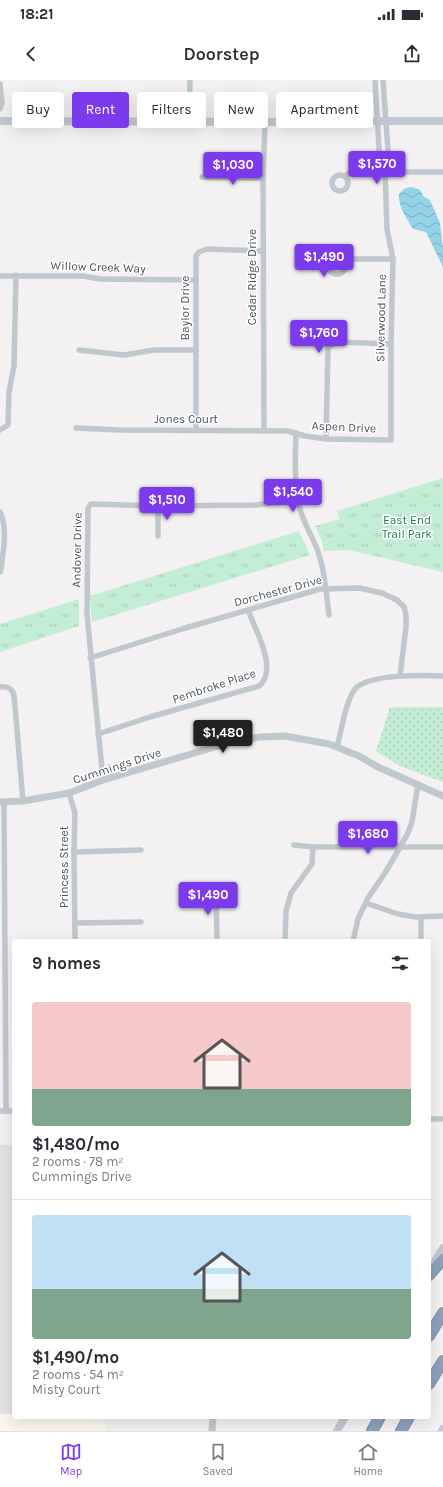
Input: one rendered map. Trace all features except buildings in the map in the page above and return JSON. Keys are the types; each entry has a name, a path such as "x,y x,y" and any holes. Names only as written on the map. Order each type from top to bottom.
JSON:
{"highway":[{"path":"431,1273 443,1259"},
{"path":"431,1333 443,1312"},
{"path":"431,1381 443,1361"},
{"path":"372,1431 379,1419"},
{"path":"401,1431 408,1419"}],"main road":[{"path":"0,121 137,122"},
{"path":"268,122 443,122"},
{"path":"431,1268 443,1248"},
{"path":"338,1431 344,1419"}],"street":[{"path":"190,80 190,92"},
{"path":"375,80 380,165 385,171"},
{"path":"383,80 389,164 385,171"},
{"path":"0,84 2,103 0,109"},
{"name":"Cedar Ridge Drive","path":"264,431 263,178 265,128"},
{"name":"Silverwood Lane","path":"385,171 387,229 393,259 391,440"},
{"path":"345,176 350,172 443,172"},
{"path":"202,177 263,178"},
{"name":"Baylor Drive","path":"196,430 196,256 199,252 207,249 263,251"},
{"path":"344,260 393,259"},
{"path":"0,430 8,425 9,392 14,374 16,275"},
{"name":"Willow Creek Way","path":"0,276 83,276 100,279 195,280"},
{"path":"326,439 328,347 337,342 391,344"},
{"path":"80,350 124,355 154,350 196,350"},
{"name":"Jones Court","path":"76,428 119,430 288,431 296,433"},
{"path":"296,433 296,479 298,499 307,527 317,548 326,588 329,615"},
{"name":"Aspen Drive","path":"296,433 326,439 391,440"},
{"name":"Andover Drive","path":"103,780 90,658 87,614 88,508 91,504 158,506 256,505 298,499"},
{"path":"158,506 158,536"},
{"path":"0,512 3,519 4,537 0,572"},
{"name":"Dorchester Drive","path":"90,658 320,589 359,588 382,593 397,600 404,607 406,627 400,676"},
{"name":"Pembroke Place","path":"98,734 150,717 259,686 264,682 268,668 265,653 248,610"},
{"path":"337,747 350,698 356,688 362,684 378,679 400,676 443,676"},
{"path":"0,687 8,688 14,694 23,801"},
{"name":"Cummings Drive","path":"2,802 23,801 70,793 103,780 235,741 260,737 285,736 329,744 337,747 443,796"},
{"path":"353,939 358,919 366,903 407,835 412,822 418,784"},
{"name":"Princess Street","path":"70,793 75,813 74,852 76,939"},
{"path":"2,802 3,1111"},
{"path":"294,845 314,847 443,847"},
{"path":"285,939 286,911 292,893 312,864 314,847"},
{"path":"74,852 141,850"},
{"path":"216,890 216,939"},
{"path":"366,903 398,914 421,917 443,916"},
{"path":"421,917 421,939"},
{"path":"76,923 141,922"},
{"path":"431,1119 443,1119"},
{"path":"212,1419 212,1431"}],"shaded area":[{"path":"0,1145 12,1145 12,1414 0,1414"},
{"path":"0,1414 12,1414 12,1419 106,1419 105,1431 0,1431"}],"green space":[{"name":"East End Trail Park","path":"443,478 443,572 349,550 324,551 322,541 315,526 340,519 337,511"},
{"path":"299,531 310,555 92,622 90,596"},
{"path":"79,599 79,626 0,652 0,624"},
{"path":"390,707 443,707 443,782 400,766 376,751"}],"water":[{"path":"410,187 420,190 424,197 430,200 440,223 443,248 443,267 426,232 413,229 401,208 399,194 404,189"}]}
